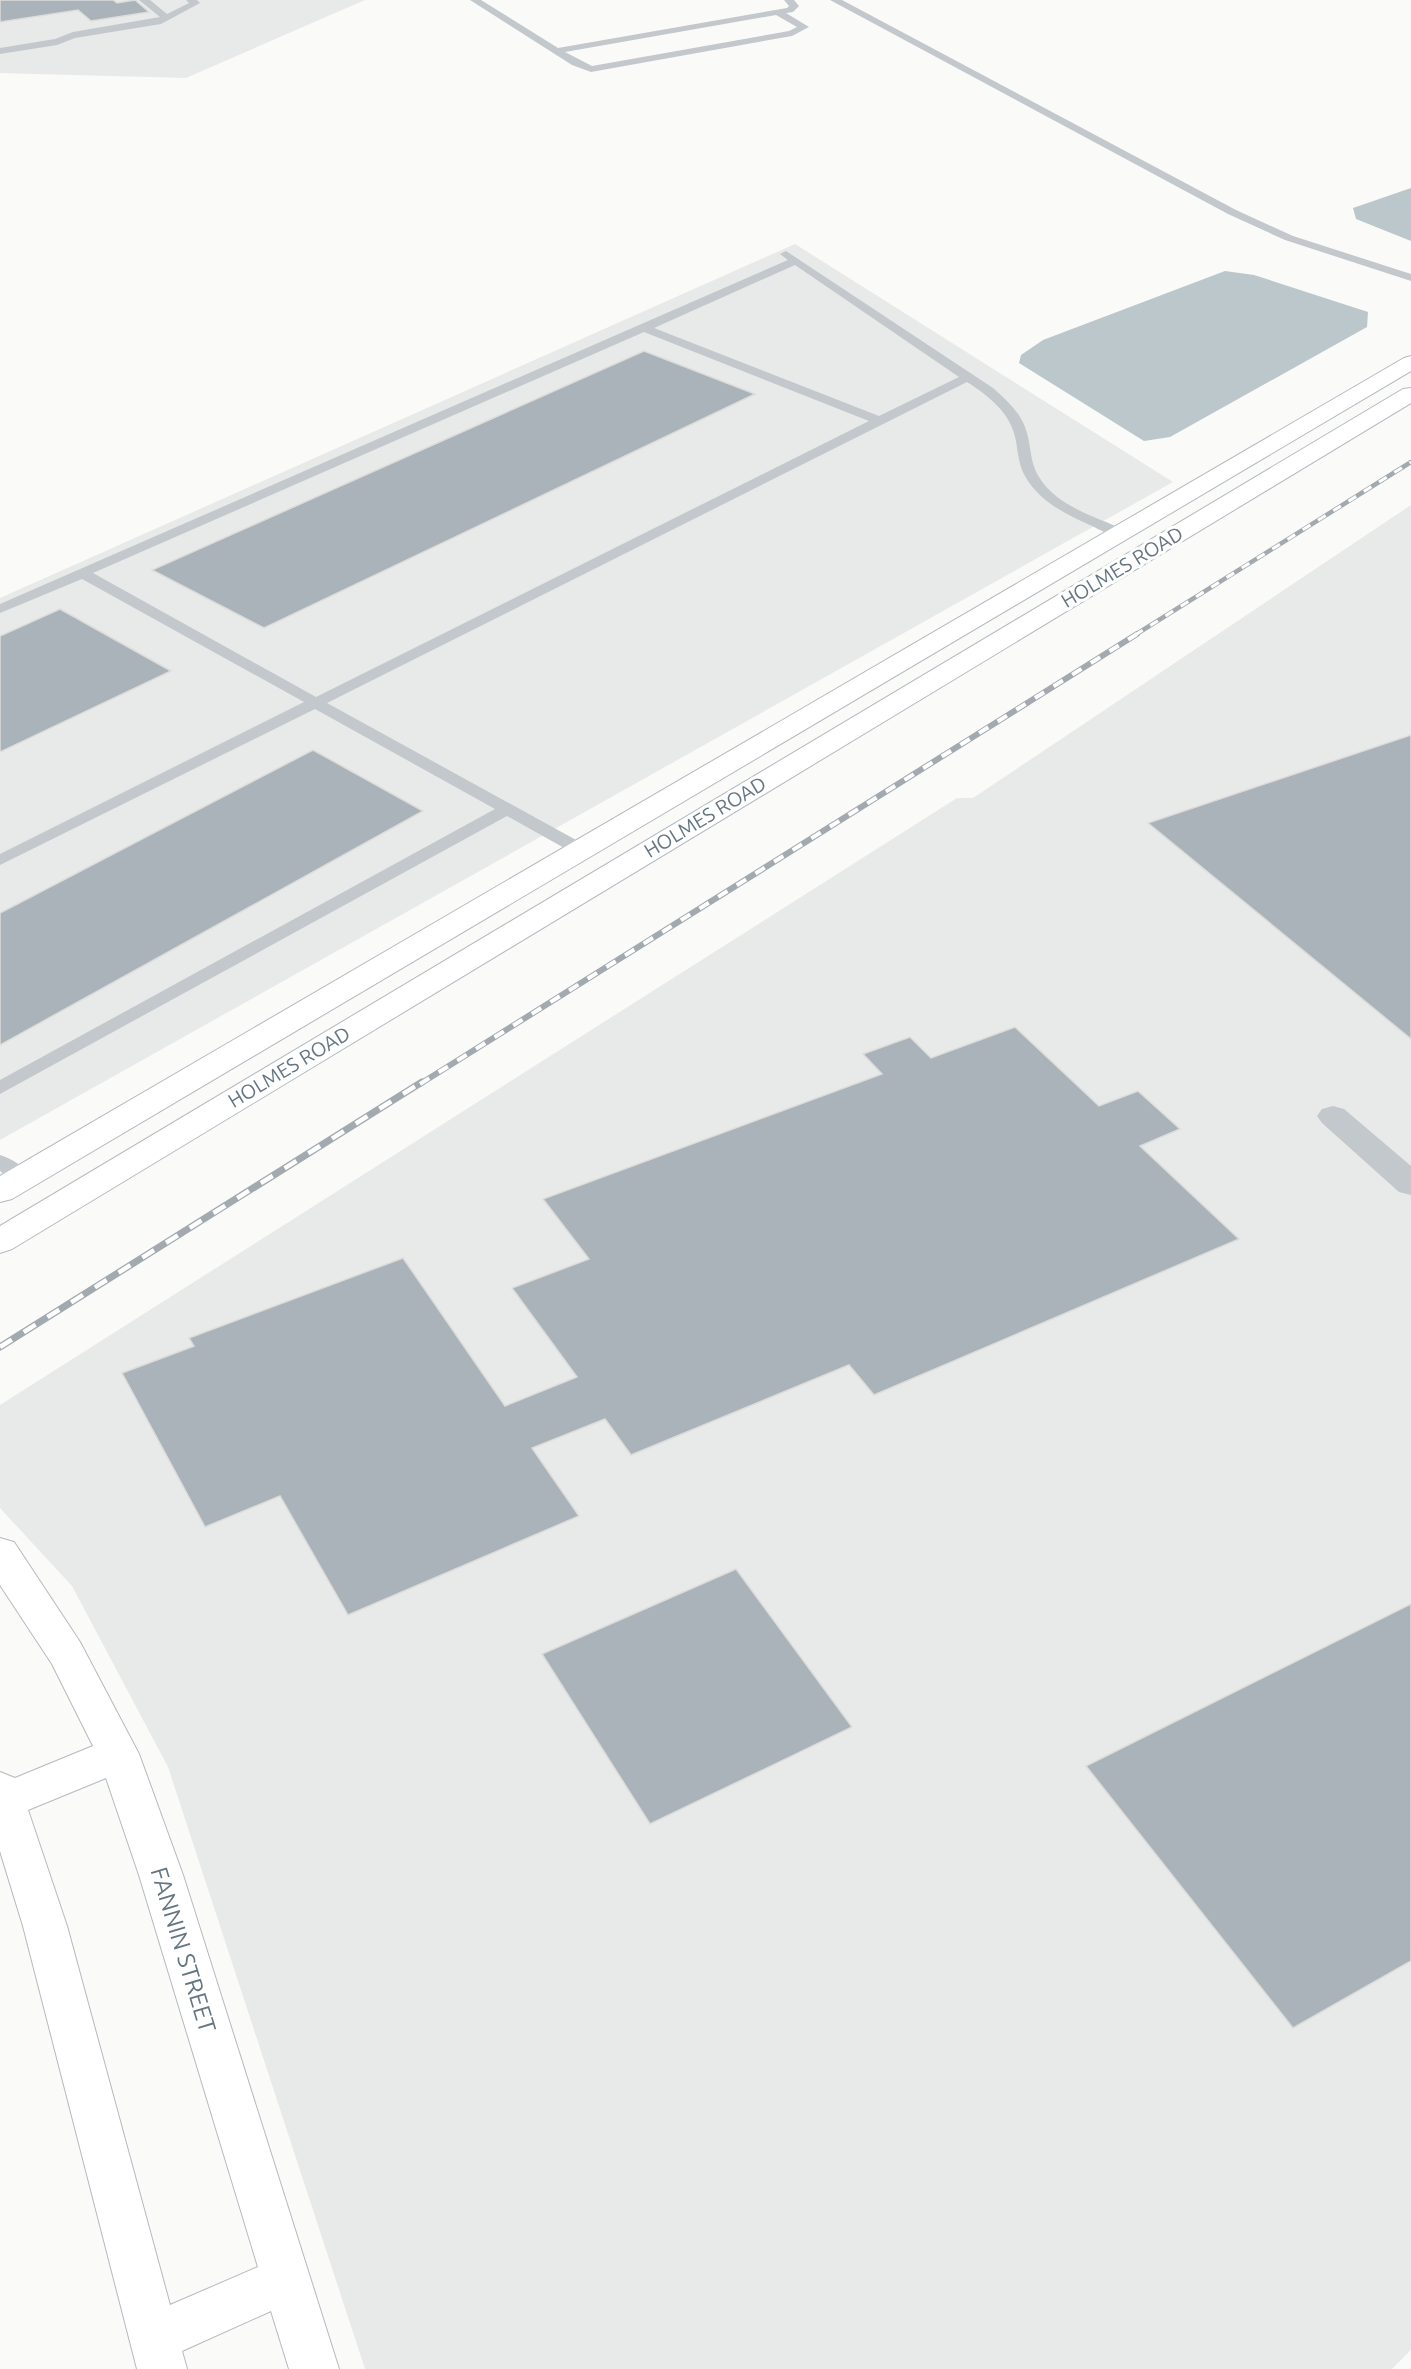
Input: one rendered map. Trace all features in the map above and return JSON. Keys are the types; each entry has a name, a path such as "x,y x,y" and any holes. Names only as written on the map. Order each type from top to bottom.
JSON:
{"main road":[{"name":"HOLMES ROAD","path":"8,1177 580,850 1411,362"},
{"name":"HOLMES ROAD","path":"0,1241 1411,394"},
{"path":"1120,533 1157,546"},
{"path":"580,850 616,870"},
{"name":"FANNIN STREET","path":"0,1553 66,1653 117,1755 161,1875 314,2369"},
{"path":"117,1755 2,1796 45,1926 158,2353 286,2279"}],"street":[{"path":"1333,1116 1411,1184"}],"lane":[{"path":"144,0 167,18"},
{"path":"475,0 583,67 591,69 792,33 804,27 777,12"},
{"path":"557,51 789,10 794,6 789,0"},
{"path":"835,0 1232,212 1289,238 1411,278"},
{"path":"0,51 167,18 197,2"},
{"path":"0,609 644,328 791,258 968,377 1006,406 1019,427 1024,459 1033,478 1044,490 1072,511 1120,533"},
{"path":"644,328 879,422"},
{"path":"0,860 968,377"},
{"path":"82,573 580,850"},
{"path":"0,1088 507,809"}],"shaded area":[{"path":"0,0 365,0 186,78 0,73"},
{"path":"1411,188 1411,241 1356,219 1353,208"},
{"path":"795,244 1173,482 0,1140 0,598"},
{"path":"1225,271 1254,275 1368,312 1367,327 1170,437 1144,441 1019,363 1021,355 1043,340"},
{"path":"1411,505 1411,2350 1392,2369 365,2369 168,1767 72,1586 0,1508 0,1405 957,798 973,798"}],"building":[{"path":"0,0 113,0 117,3 135,0 149,12 91,21 78,10 0,22"},
{"path":"644,351 755,394 264,628 152,570"},
{"path":"60,609 171,671 0,752 0,636"},
{"path":"1411,735 1411,1039 1148,823"},
{"path":"313,750 423,811 0,1045 0,913"},
{"path":"1015,1027 1099,1106 1138,1091 1180,1129 1140,1146 1239,1239 874,1395 849,1365 631,1455 605,1419 532,1448 579,1516 348,1615 280,1496 205,1527 122,1373 194,1346 189,1338 403,1258 505,1406 577,1377 512,1288 589,1259 543,1199 882,1074 863,1054 910,1037 931,1058"},
{"path":"736,1569 852,1727 650,1824 542,1654"},
{"path":"1411,1604 1411,1961 1293,2028 1086,1766"}],"railway":[{"path":"1135,635 1411,462"},
{"path":"420,1084 1137,634"},
{"path":"0,1347 422,1082"}]}
